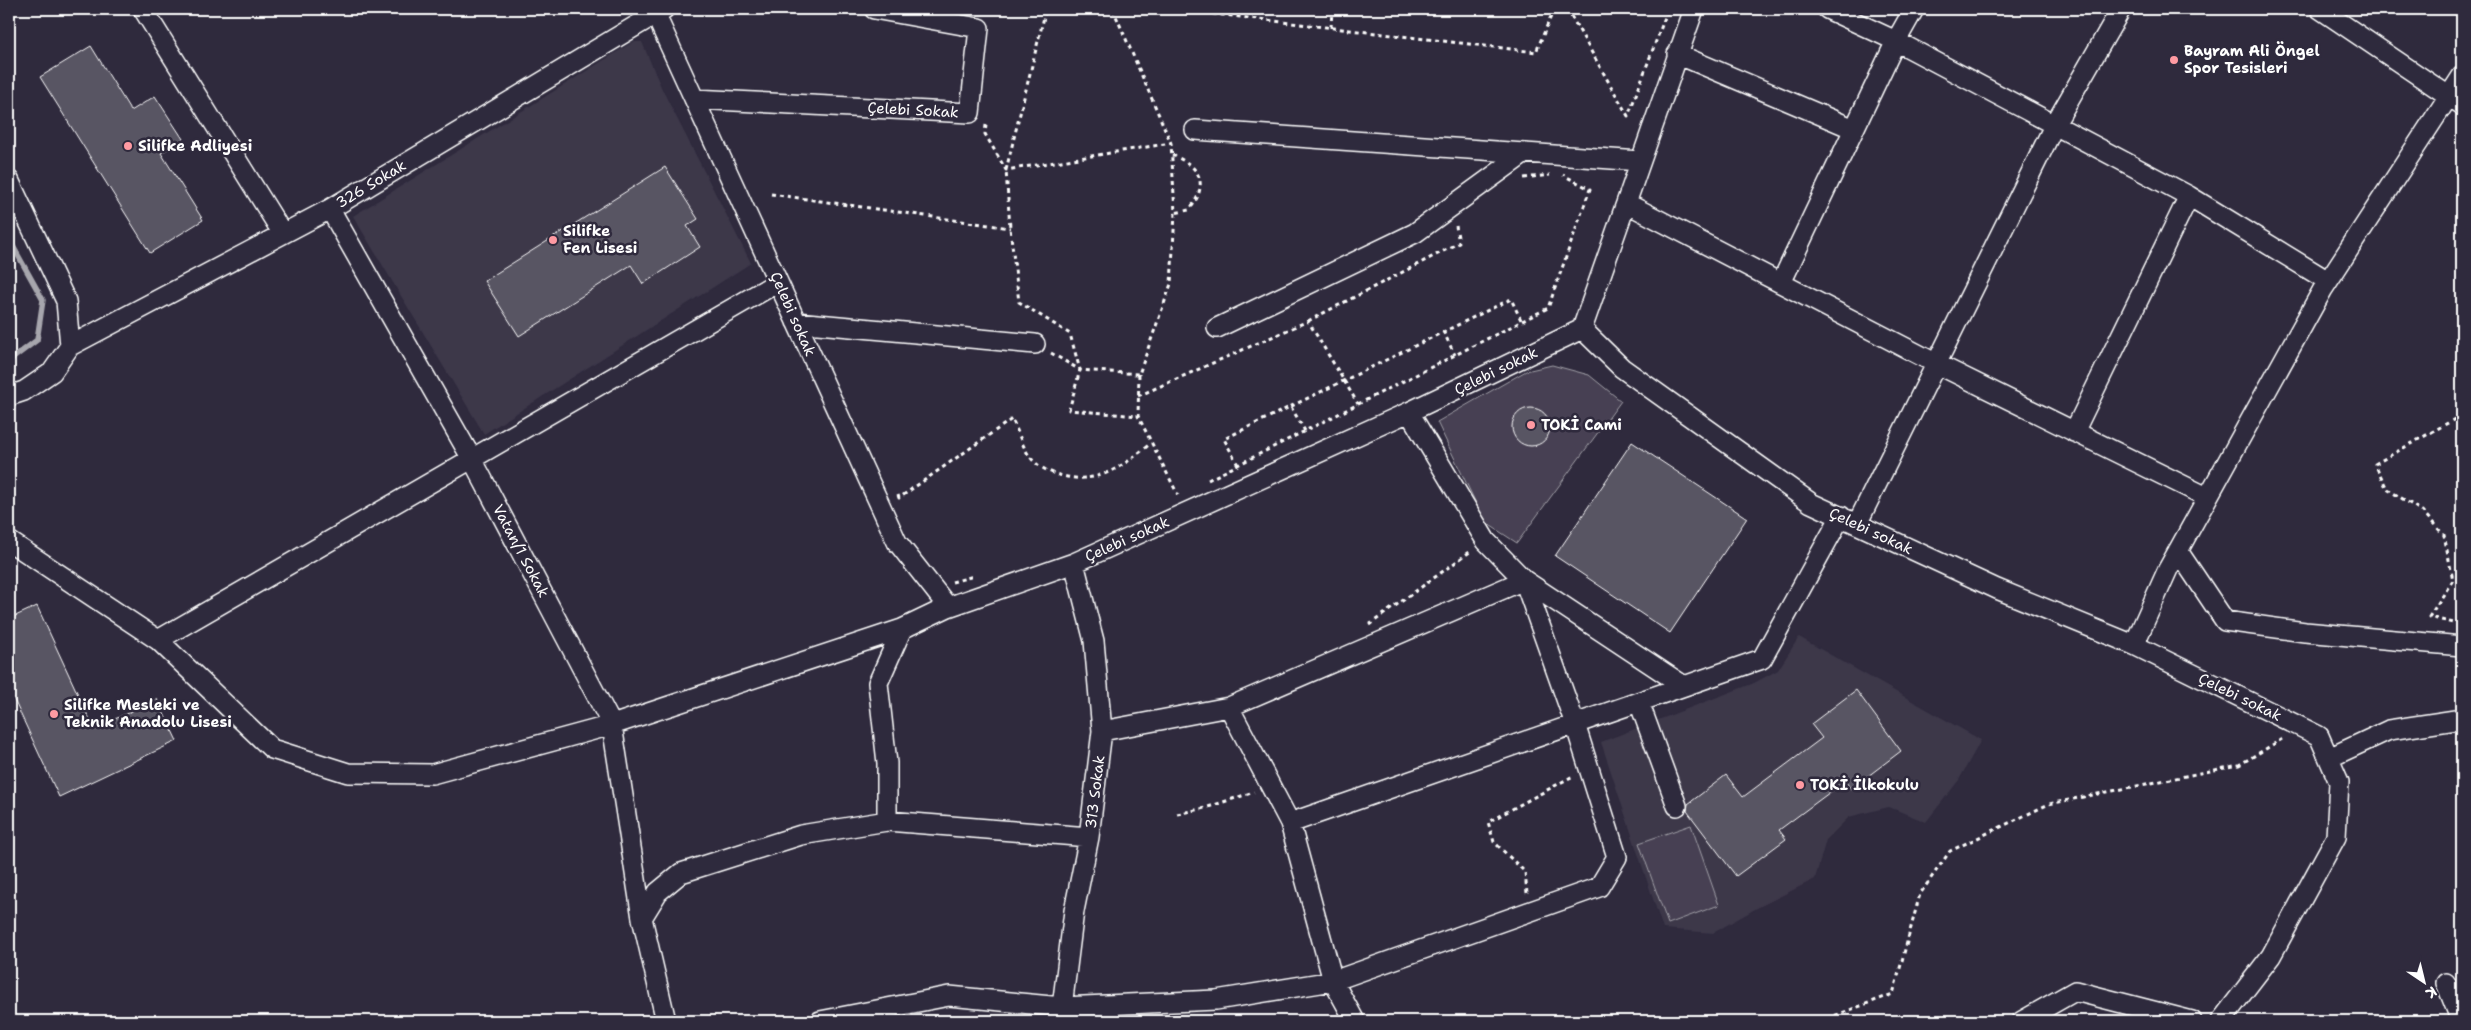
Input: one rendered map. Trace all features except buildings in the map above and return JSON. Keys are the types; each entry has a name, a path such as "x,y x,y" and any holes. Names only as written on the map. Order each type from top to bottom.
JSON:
{"street":[{"path":"143,9 283,234"},
{"name":"Çelebi Sokak","path":"694,99 970,113 979,28 874,9"},
{"path":"1582,330 1694,9"},
{"path":"1827,9 1896,41 2189,196 2328,281"},
{"path":"1781,283 1896,41 1914,9"},
{"path":"1290,823 1762,659 1849,520 1937,364 2055,124 2120,9"},
{"path":"2320,9 2455,101"},
{"name":"326 Sokak","path":"70,346 330,209 658,10"},
{"name":"Çelebi sokak","path":"658,10 694,99 897,542 948,607 1074,563 1409,412 1582,330 1622,368 1812,503 1997,589 2134,645 2319,736 2339,782 2336,837 2272,956 2221,1021"},
{"path":"1677,54 1854,129"},
{"path":"2134,645 2178,551 2328,281 2455,101 2462,76"},
{"path":"1195,130 1640,161"},
{"path":"1217,328 1415,233 1525,153"},
{"path":"9,180 66,302 70,346 52,372 24,392 9,396"},
{"path":"2074,432 2189,196"},
{"path":"1626,203 1937,364 2207,497"},
{"name":"Vatan/1 Sokak","path":"330,209 472,459 612,725 642,918 666,1021"},
{"path":"158,640 778,282"},
{"path":"796,322 1035,344"},
{"path":"1409,412 1486,540 1524,580 1684,686"},
{"path":"9,541 158,640 272,750 348,773 432,774 612,725 902,629 948,607"},
{"path":"2178,551 2225,621 2305,632 2462,646"},
{"name":"313 Sokak","path":"1063,1014 1074,911 1090,837 1102,731 1094,640 1074,563"},
{"path":"1102,731 1229,707 1524,580"},
{"path":"820,1021 866,1016 949,996 1063,1014 1216,1000 1332,981 1599,887 1617,857 1575,724 1524,580"},
{"path":"887,821 887,763 878,684 902,629"},
{"path":"1639,702 1677,806"},
{"path":"1229,707 1290,823 1332,981 1355,1021"},
{"path":"2329,758 2389,730 2462,719"},
{"path":"642,918 658,892 681,873 801,835 887,821 1090,837"},
{"path":"2446,983 2461,1021"},
{"path":"2022,1021 2075,990 2192,1021"}],"path":[{"path":"1046,9 1006,170 1010,228 1019,302 1070,334 1080,370 1069,410 1138,416"},
{"path":"1113,9 1171,143 1175,214 1171,284 1139,374 1138,416 1176,496 1185,491"},
{"path":"1174,9 1536,52 1554,9"},
{"path":"1331,28 1332,9"},
{"path":"1566,9 1628,116 1668,9"},
{"path":"1006,170 1171,143"},
{"path":"1172,155 1198,170 1200,183 1199,195 1190,210 1175,214"},
{"path":"1203,482 1548,308 1590,189 1560,174"},
{"path":"1520,179 1552,175"},
{"path":"771,194 1010,228"},
{"path":"1138,396 1308,321 1459,243 1455,220"},
{"path":"1238,465 1224,439 1511,299 1522,322"},
{"path":"1308,321 1358,404"},
{"path":"1443,331 1455,355"},
{"path":"1035,344 1080,370 1139,374"},
{"path":"1291,407 1305,431"},
{"path":"2462,415 2375,464 2387,489 2422,511 2444,535 2453,580 2430,617 2462,625"},
{"path":"899,498 1012,419 1030,457 1048,472 1075,480 1099,477 1133,458 1151,443"},
{"path":"895,490 903,506"},
{"path":"1365,627 1486,540"},
{"path":"945,575 951,582 979,574"},
{"path":"1820,1021 1893,994 1920,894 1950,851 2049,804 2239,765 2301,727"},
{"path":"1529,912 1526,872 1494,842 1488,822 1589,768"},
{"path":"1177,814 1205,808 1271,786"}],"shaded area":[{"name":"Silifke Fen Lisesi","path":"633,42 642,42 662,89 751,263 484,434 353,216"},
{"path":"1552,365 1589,375 1621,401 1517,543 1485,522 1437,422 1526,371"},
{"path":"1799,637 1981,740 1959,780 1926,822 1889,807 1849,817 1826,840 1815,879 1757,908 1713,933 1663,929 1601,742 1754,683 1778,670"},
{"path":"1691,825 1719,905 1668,924 1639,843"}],"waterway":[{"path":"9,239 43,300 37,340 9,361"}],"place":[{"name":"Bayram Ali Öngel Spor Tesisleri","path":"2174,60"},
{"name":"Silifke Adliyesi","path":"128,146"},
{"name":"Silifke Fen Lisesi","path":"553,240"},
{"name":"TOKİ Cami","path":"1531,425"},
{"name":"Silifke Mesleki ve Teknik Anadolu Lisesi","path":"54,714"},
{"name":"TOKİ İlkokulu","path":"1800,785"}]}
